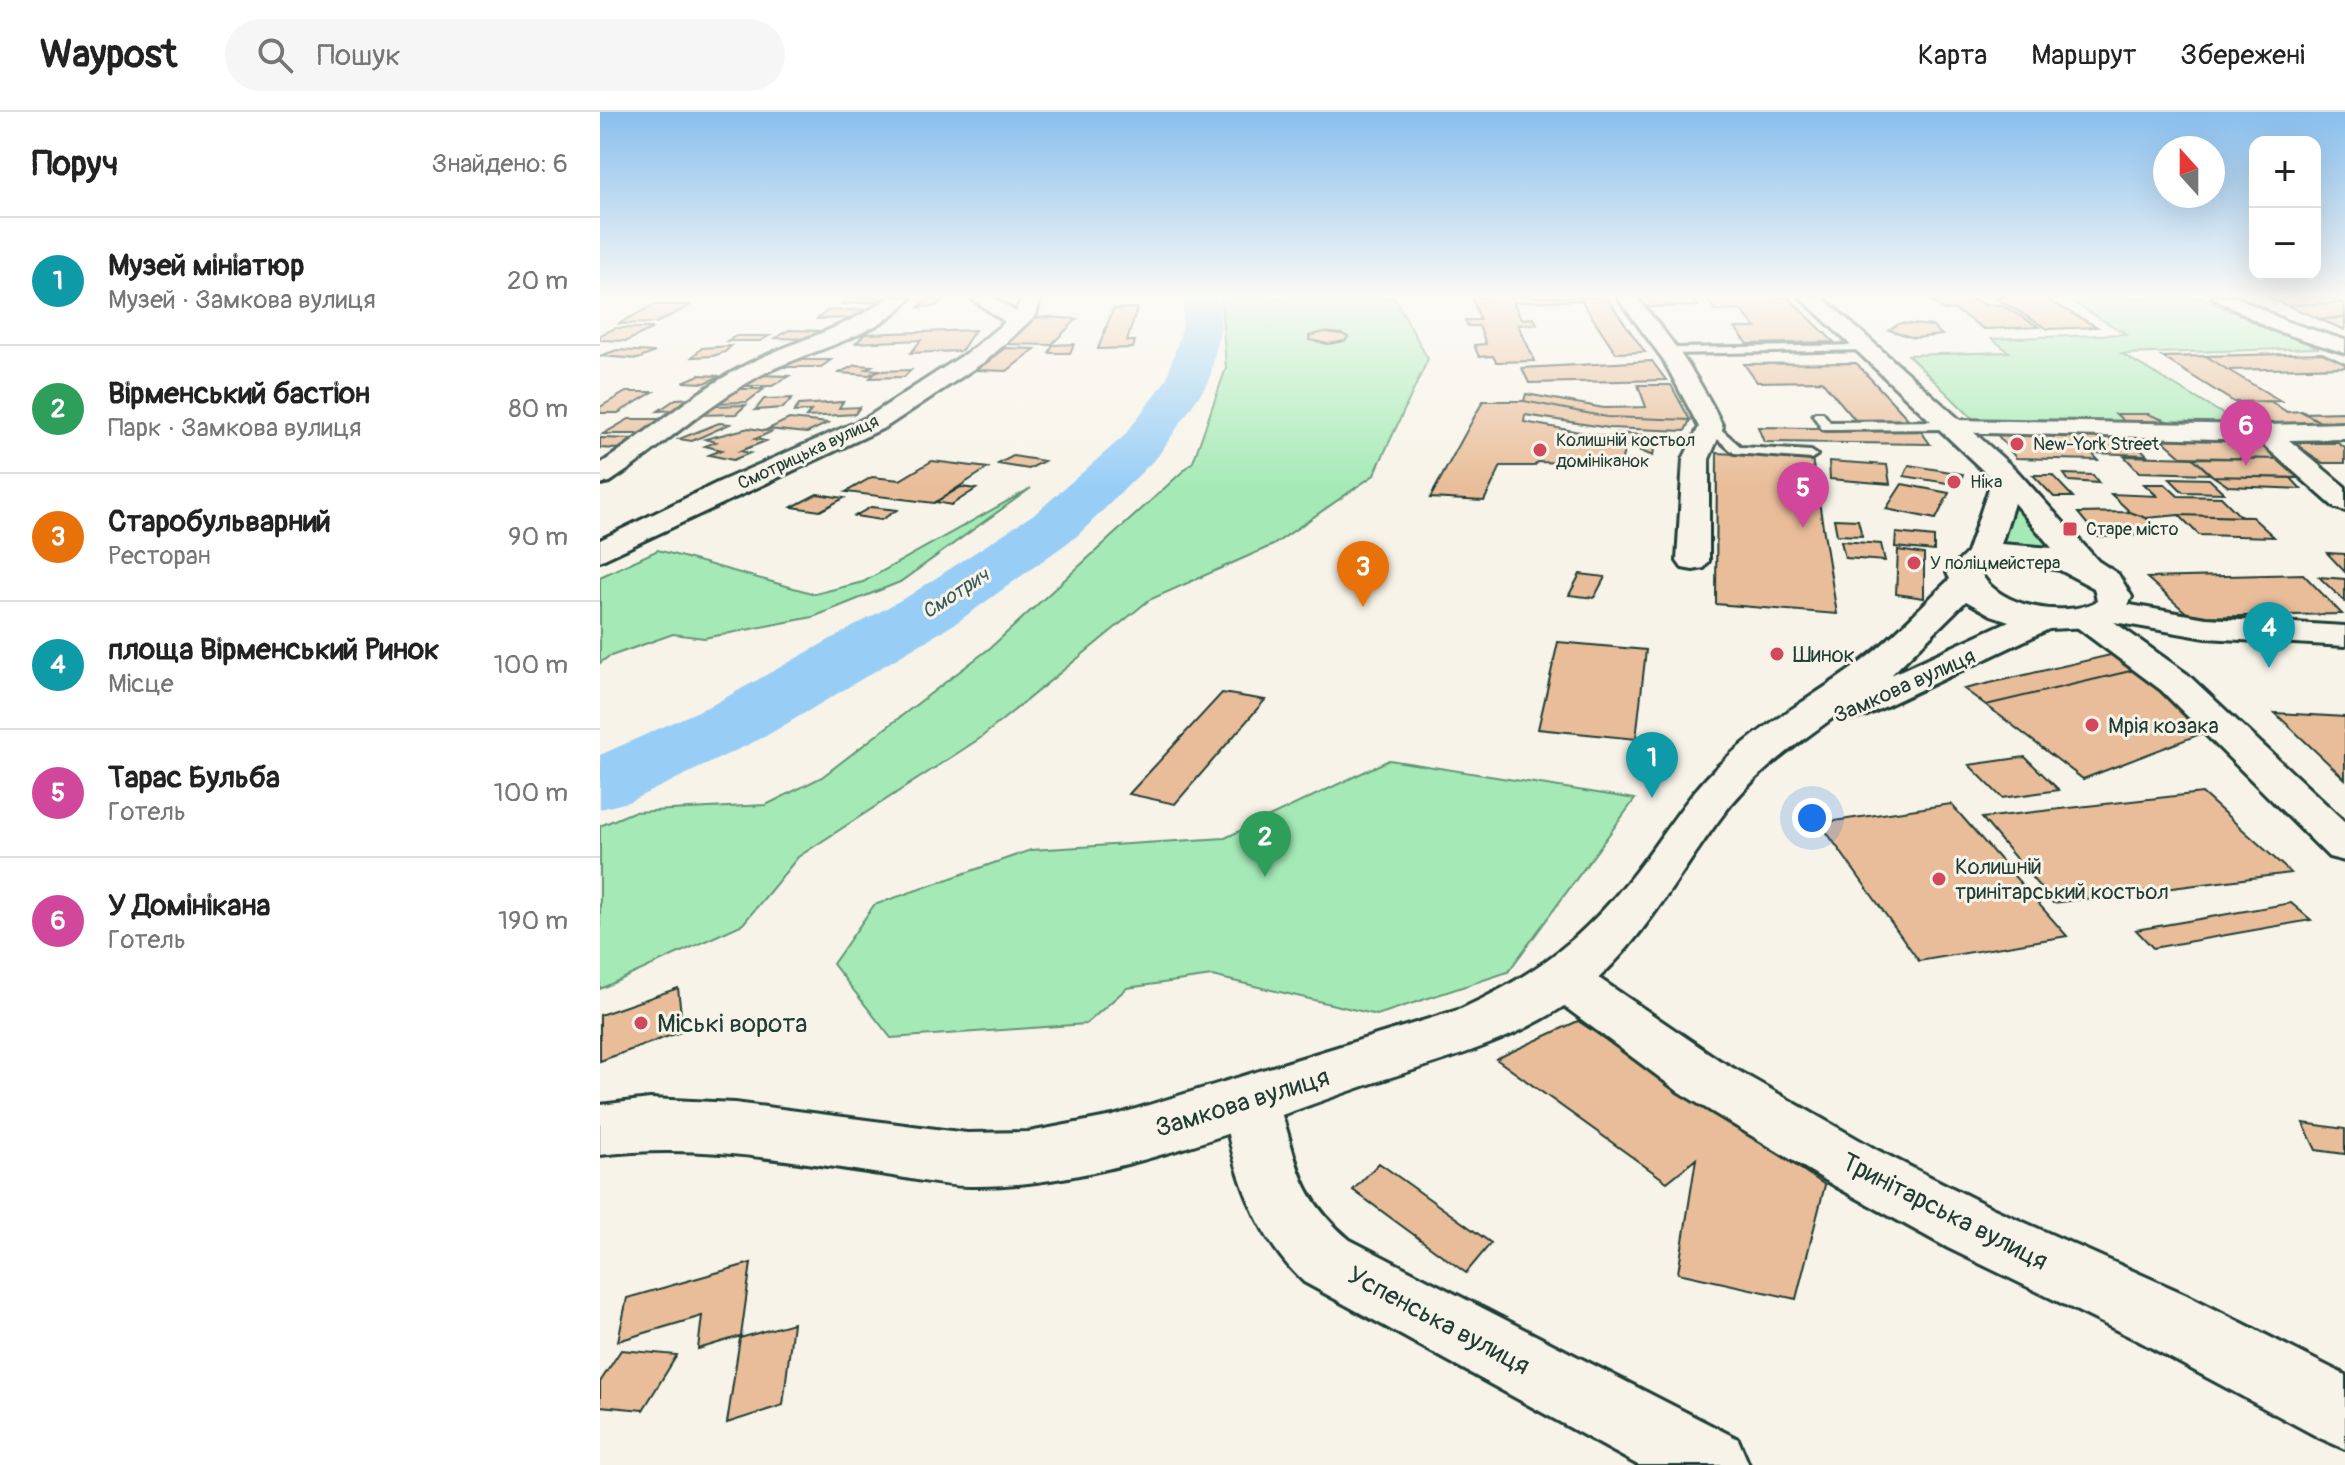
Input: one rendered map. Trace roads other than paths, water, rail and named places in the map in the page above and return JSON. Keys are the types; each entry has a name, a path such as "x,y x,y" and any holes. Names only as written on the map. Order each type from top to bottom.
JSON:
{"main road":[{"path":"1879,360 2007,477 2087,569 2112,588 2114,604 2096,614 2043,618 1985,600 1973,570 2007,477"},
{"path":"1973,570 2019,553 2043,556 2087,569"},
{"name":"Замкова вулиця","path":"600,1130 650,1124 735,1128 967,1160 1029,1158 1113,1142 1249,1101 1481,1024 1525,1003 1563,979 1602,944 1652,884 1706,806 1734,774 1877,668 1973,570"},
{"name":"Замкова вулиця","path":"1764,749 2043,618"}],"street":[{"path":"600,476 734,381 774,360"},
{"name":"Смотрицька вулиця","path":"600,552 729,488 877,422 972,360"},
{"path":"1677,360 1697,393 1711,427 1696,459 1693,561"},
{"path":"1952,426 2265,433 2345,431"},
{"path":"2265,433 2345,502"},
{"path":"2096,614 2206,628 2345,636"},
{"path":"2096,614 2174,682 2345,847"},
{"name":"Тринітарська вулиця","path":"1563,979 1699,1076 1856,1168 1970,1228 2163,1318 2345,1413"},
{"name":"Успенська вулиця","path":"1249,1101 1272,1186 1288,1221 1315,1252 1712,1465"}],"lane":[{"path":"1819,415 1826,426 1952,426"},
{"path":"1711,427 1738,450 1811,455"}],"waterway":[{"name":"Смотрич","path":"600,785 740,720 933,609 1057,524 1141,446 1187,381 1193,360"}],"place":[{"name":"New-York Street","path":"2017,444"},
{"name":"Колишній костьол домініканок","path":"1540,450"},
{"name":"У Домінікана","path":"2246,466"},
{"name":"Ніка","path":"1954,482"},
{"name":"Тарас Бульба","path":"1803,528"},
{"name":"Старе місто","path":"2070,529"},
{"name":"У поліцмейстера","path":"1914,563"},
{"name":"Старобульварний","path":"1363,607"},
{"name":"Шинок","path":"1777,654"},
{"name":"площа Вірменський Ринок","path":"2269,668"},
{"name":"Мрія козака","path":"2092,725"},
{"name":"Музей мініатюр","path":"1652,798"},
{"name":"Вірменський бастіон","path":"1265,877"},
{"name":"Колишній тринітарський костьол","path":"1939,879"},
{"name":"Міські ворота","path":"641,1023"}]}
